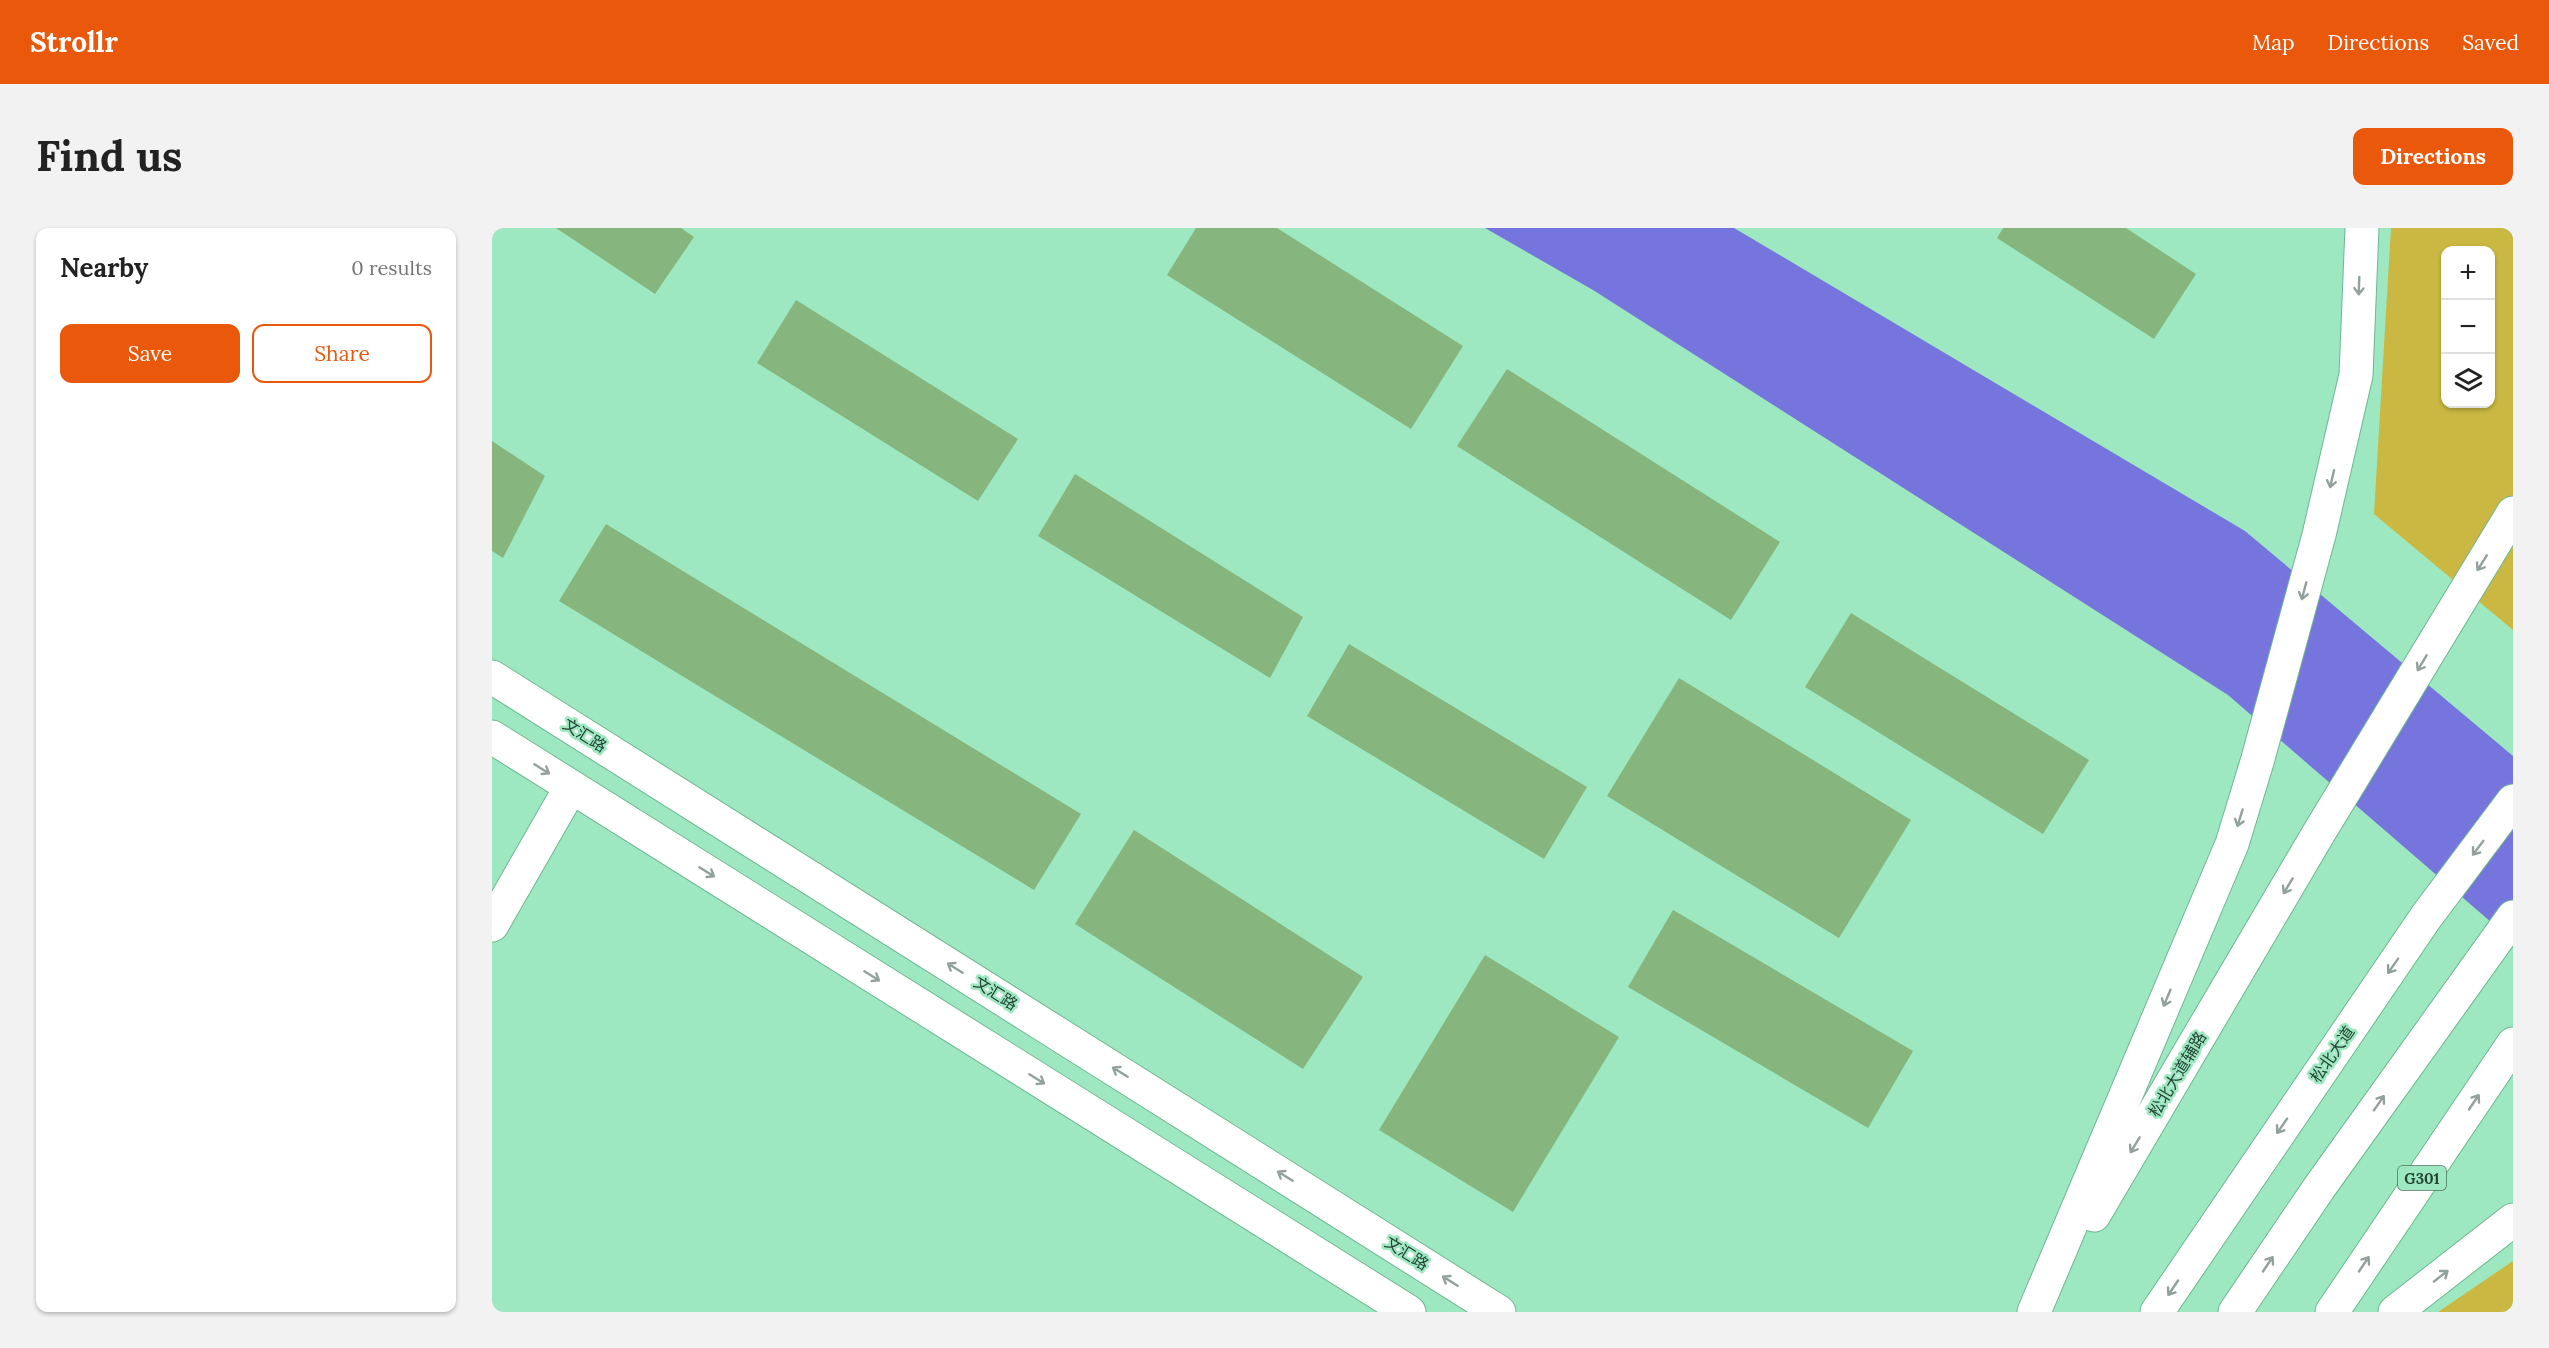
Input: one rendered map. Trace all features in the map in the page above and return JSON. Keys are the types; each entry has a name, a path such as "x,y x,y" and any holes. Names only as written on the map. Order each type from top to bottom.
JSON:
{"main road":[{"path":"2035,1312 2232,844 2257,762 2319,535 2356,375 2362,228"},
{"name":"松北大道辅路","path":"2035,1312 2317,836 2513,513"},
{"name":"文汇路","path":"492,677 1499,1312"},
{"path":"492,738 1409,1312"},
{"path":"492,925 571,787"},
{"name":"松北大道","path":"2157,1312 2426,917 2513,801"},
{"path":"2235,1312 2319,1188 2513,917"},
{"name":"G301","path":"2331,1312 2513,1044"},
{"path":"2395,1312 2513,1220"}],"shaded area":[{"path":"1485,228 1734,228 2245,531 2513,756 2513,941 2228,695 1593,290"},
{"path":"2391,228 2513,228 2513,630 2374,514"},
{"path":"2513,1261 2513,1312 2438,1312"}],"building":[{"path":"556,228 681,228 694,237 655,294"},
{"path":"1196,228 1277,228 1463,346 1411,429 1167,275"},
{"path":"2003,228 2126,228 2196,274 2154,339 1997,238"},
{"path":"796,300 1018,439 978,501 757,363"},
{"path":"1507,369 1780,542 1731,620 1457,446"},
{"path":"492,441 545,476 503,558 492,551"},
{"path":"1075,474 1303,617 1270,678 1038,536"},
{"path":"606,524 1081,814 1034,890 559,601"},
{"path":"1851,613 2089,760 2043,834 1805,687"},
{"path":"1349,644 1587,787 1544,859 1307,716"},
{"path":"1679,678 1911,820 1839,938 1607,796"},
{"path":"1134,830 1363,977 1303,1069 1075,924"},
{"path":"1673,910 1913,1051 1868,1128 1628,987"},
{"path":"1485,955 1619,1037 1513,1212 1379,1130"}]}
